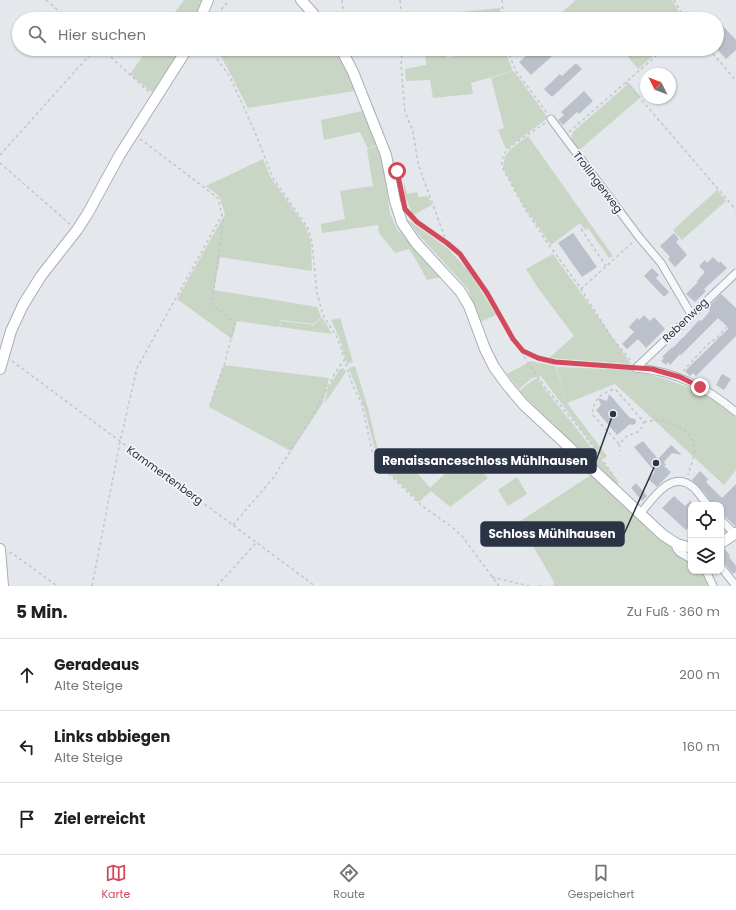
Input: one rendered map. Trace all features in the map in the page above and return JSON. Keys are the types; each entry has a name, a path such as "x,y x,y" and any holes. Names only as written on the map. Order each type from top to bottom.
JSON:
{"street":[{"path":"203,12 208,0"},
{"path":"302,0 312,12"},
{"path":"0,369 11,331 23,305 41,276 77,230 88,213 119,156 183,56"},
{"path":"345,56 353,72 386,155 395,201 402,223 416,243 460,291 469,306 485,349 494,367 523,404 640,514 663,535 677,544 688,547"},
{"name":"Trollingerweg","path":"551,119 638,237 661,263 691,314"},
{"name":"Rebenweg","path":"636,368 691,314 736,273"},
{"path":"636,368 652,369 680,377 719,397 736,412"},
{"path":"640,514 655,496 670,482 678,480 693,488 705,502"},
{"path":"724,523 735,533 724,541"},
{"path":"677,544 676,548 679,552 688,557"},
{"path":"0,549 3,586"},
{"path":"724,571 736,586"},
{"path":"707,574 713,586"}],"path":[{"path":"46,0 60,12"},
{"path":"220,12 229,0"},
{"path":"342,0 343,12"},
{"path":"400,0 401,12"},
{"path":"502,0 503,12"},
{"path":"674,0 681,12"},
{"path":"0,155 89,56"},
{"path":"110,56 156,99"},
{"path":"215,56 230,77 254,130 273,178 308,228 312,243 317,293 323,315 338,339 353,386 362,404 372,451 378,463 420,505 452,527 462,536 499,586"},
{"path":"402,56 405,112 413,131 420,169 447,243"},
{"path":"510,56 516,71 551,119 513,145 504,155 502,159 502,167 525,209 546,242 581,289 612,338 636,368"},
{"path":"564,136 656,56"},
{"path":"715,56 736,81"},
{"path":"626,82 736,210"},
{"path":"133,133 218,198 223,221 212,304 235,323 225,362 210,406"},
{"path":"0,163 77,230"},
{"path":"405,209 417,222 460,254 513,339 523,351 538,358 555,362 636,368"},
{"path":"92,586 120,442 137,368 222,215"},
{"path":"581,229 606,266"},
{"path":"581,289 638,237"},
{"path":"681,373 736,317"},
{"path":"523,351 523,355 545,387 584,434 615,478"},
{"path":"232,525 273,478 310,421 344,360"},
{"name":"Kammertenberg","path":"15,364 315,586"},
{"path":"620,451 618,444 592,414 593,406 596,400 607,391 615,389 644,422"},
{"path":"644,422 658,420 668,422 682,428 691,438 694,446 694,454 685,483"},
{"path":"618,444 627,436 640,431 644,422"},
{"path":"217,586 256,543"},
{"path":"0,552 12,553 57,586"},
{"path":"492,578 529,586"},
{"path":"539,586 544,586"}],"green space":[{"path":"184,0 202,0 198,12 175,12"},
{"path":"576,0 672,0 679,12 562,12"},
{"path":"500,8 500,12 460,12"},
{"path":"143,56 178,56 155,92 150,91 130,74"},
{"path":"221,56 339,56 355,91 248,108"},
{"path":"425,56 447,56 447,58 456,56 507,56 513,71 471,83 473,94 433,98 430,80 406,81 405,69 426,65"},
{"path":"628,56 653,56 638,69"},
{"path":"514,71 548,118 506,149 498,130 504,128 491,78"},
{"path":"629,83 640,96 640,98 577,152 572,143 573,132"},
{"path":"362,111 376,145 368,149 360,132 324,140 321,120"},
{"path":"528,136 613,256 609,258 588,228 585,230 580,223 551,245 523,205 503,168 505,156 512,148"},
{"path":"376,146 383,163 390,214 397,229 442,277 427,280 409,249 395,253 379,233 378,225 322,233 321,224 345,219 340,191 373,186 367,150"},
{"path":"263,159 271,178 306,227 311,242 312,271 220,257 214,290 317,307 321,317 314,324 281,320 279,327 237,321 232,339 177,299 225,214 219,196 206,186"},
{"path":"404,182 407,194 417,192 419,197 428,196 432,205 413,215 404,194"},
{"path":"717,190 726,201 682,240 673,230"},
{"path":"407,219 447,248 468,270 496,315 480,322 468,289 418,234"},
{"path":"553,254 631,364 549,358 574,336 538,288 526,269"},
{"path":"322,317 332,334 280,327 281,321 314,325"},
{"path":"340,318 353,362 347,364 339,337 331,320"},
{"path":"531,361 555,366 567,403 607,456 603,459 541,376 532,378 519,389 507,374"},
{"path":"224,365 329,378 323,403 291,451 209,407"},
{"path":"355,366 368,408 381,459 418,474 430,488 468,455 488,478 450,507 431,491 419,502 389,472 375,451 365,410 349,368"},
{"path":"556,367 635,370 698,391 716,402 736,418 736,470 724,485 615,384 567,403"},
{"path":"343,368 346,372 325,403 327,390 340,369"},
{"path":"538,378 544,388 619,482 616,485 519,391"},
{"path":"591,475 671,547 674,553 688,560 688,574 705,574 711,586 553,586 554,582 519,522"},
{"path":"517,477 527,494 508,506 498,490"}],"building":[{"path":"724,27 736,40 736,50 726,59 723,56"},
{"path":"526,56 552,56 531,75 519,62"},
{"path":"576,63 582,69 552,97 544,89 560,74 562,76"},
{"path":"584,91 593,101 579,114 577,112 563,125 558,120 564,115 561,112"},
{"path":"573,233 597,267 582,277 558,243"},
{"path":"674,233 679,239 676,242 687,255 675,267 668,259 670,257 660,246"},
{"path":"713,257 727,268 704,289 706,291 695,302 686,294 698,282 697,281 705,272 699,266 705,260 707,263"},
{"path":"652,268 659,275 656,278 669,292 664,297 644,276"},
{"path":"721,294 736,308 736,336 696,376 693,373 690,376 685,371 729,328 718,318 670,365 668,362 666,365 661,361 664,358 662,357 683,338 699,320 701,321 706,316 710,311 707,308"},
{"path":"644,315 650,321 654,317 665,329 646,348 638,339 627,349 622,344 634,332 629,327 637,318 639,320"},
{"path":"722,374 731,379 724,390 716,385"},
{"path":"609,394 630,418 635,419 636,422 632,425 630,424 617,435 596,410 601,405 598,398 607,401"},
{"path":"643,441 658,459 671,445 682,455 672,453 664,462 666,465 664,466 671,472 657,487 648,479 655,472 634,447"},
{"path":"700,471 708,479 706,482 722,498 736,484 736,527 724,515 724,502 711,502 705,493 692,480"},
{"path":"636,483 647,496 642,501 631,488"},
{"path":"674,496 685,506 688,503 688,528 686,530 662,508"},
{"path":"725,549 736,566 736,572 733,574 724,564"}],"place":[{"name":"Renaissanceschloss Mühlhausen","path":"613,414"},
{"name":"Schloss Mühlhausen","path":"656,463"}],"route":[{"path":"397,171 405,209 417,222 460,254 487,293 513,339 523,351 538,358 555,362 652,369 680,377 700,387"}]}
